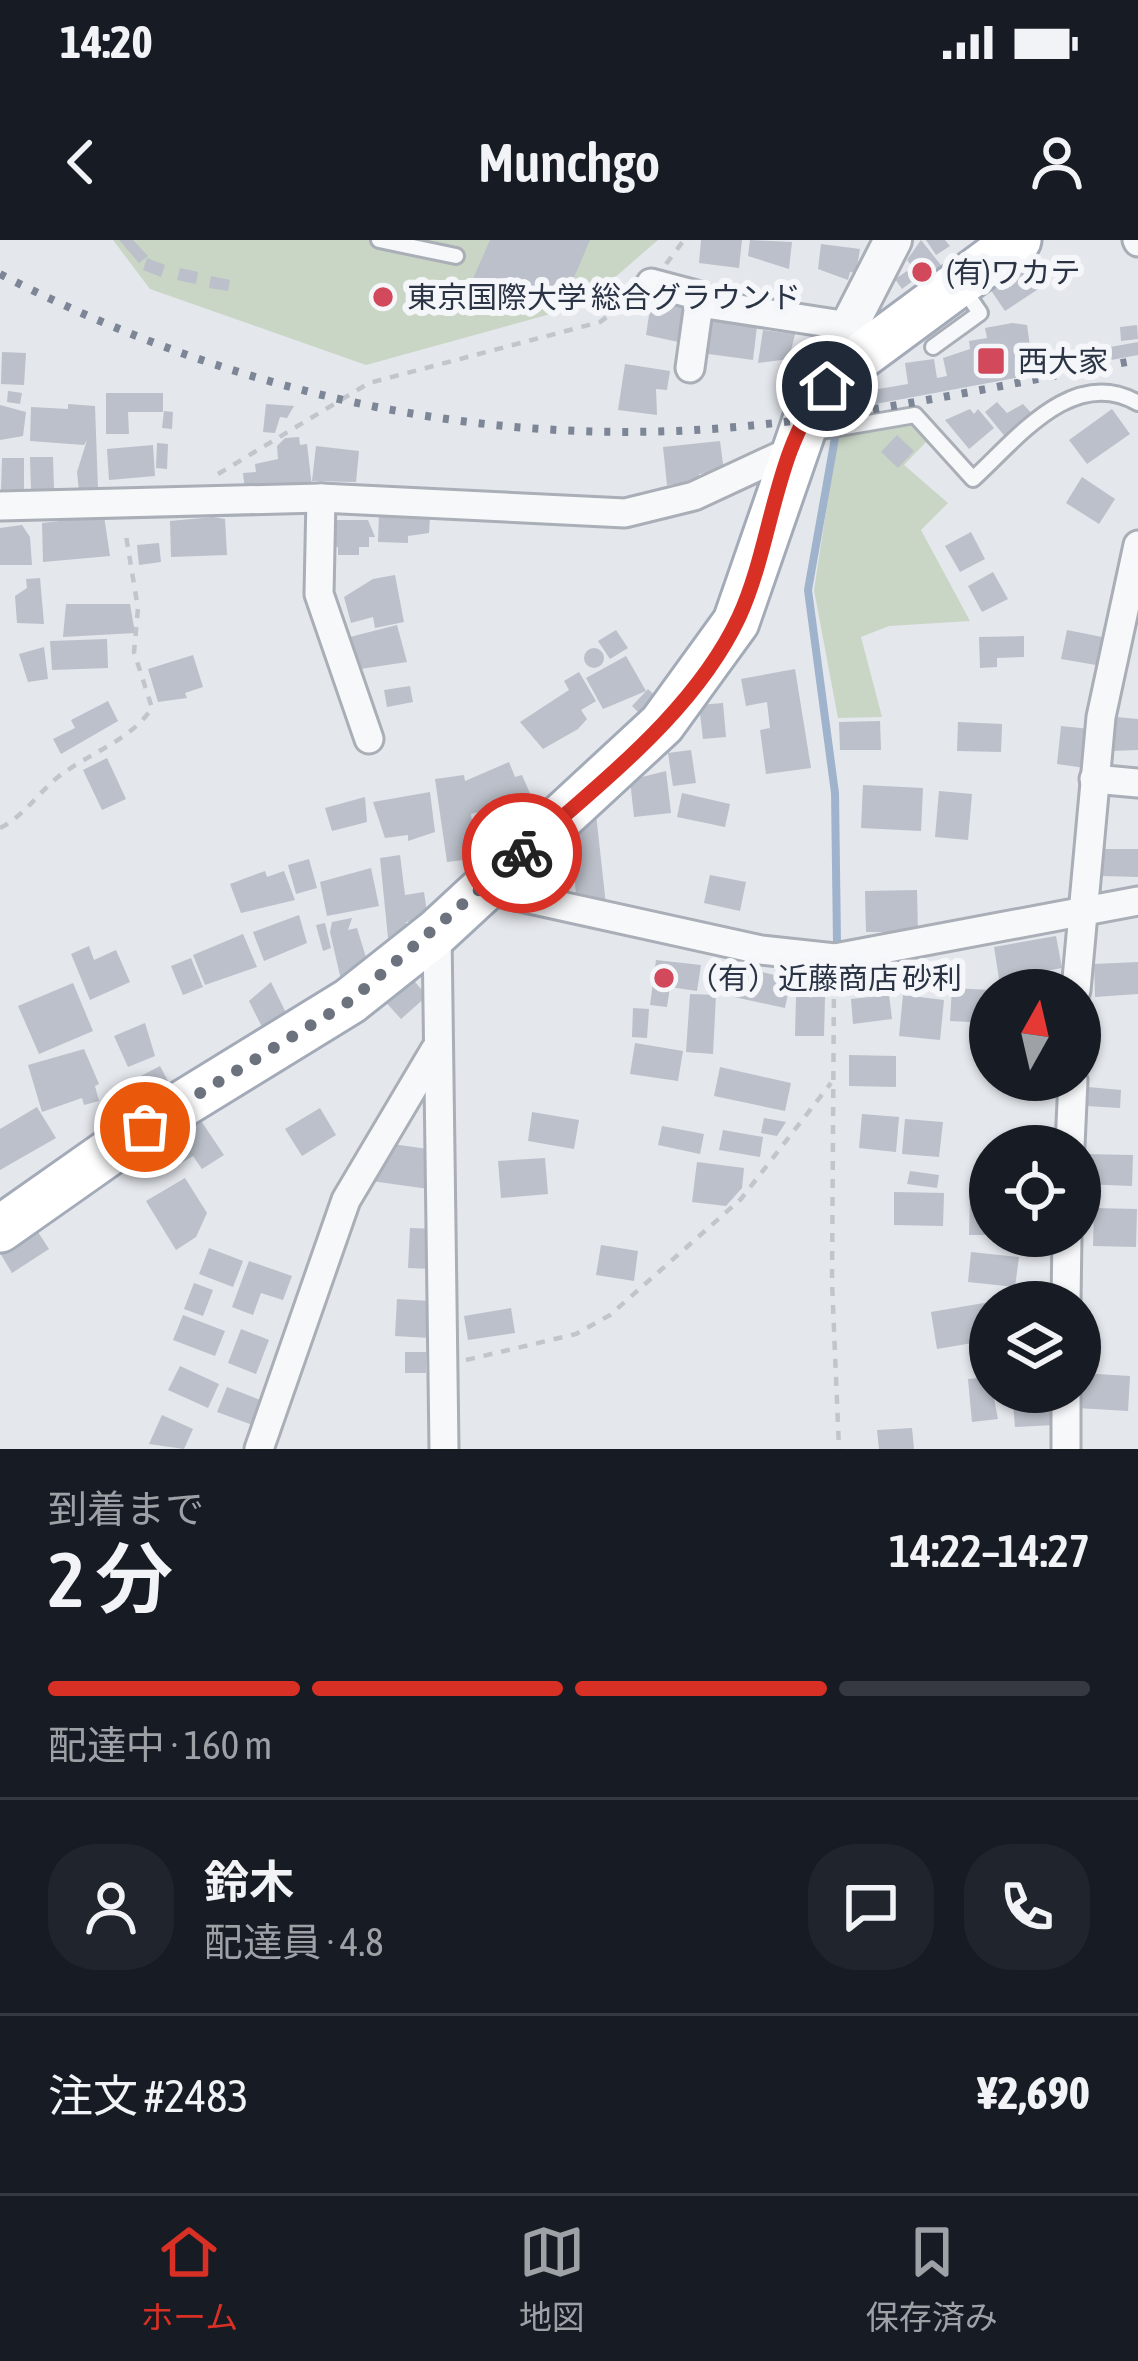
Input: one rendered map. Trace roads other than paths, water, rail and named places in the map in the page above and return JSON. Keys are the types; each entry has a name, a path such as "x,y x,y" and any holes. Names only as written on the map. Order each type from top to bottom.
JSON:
{"main road":[{"path":"0,1229 145,1127 350,1001 436,932 662,724 706,670 746,599 795,442 812,404 851,344 960,283 1018,240"}],"street":[{"path":"699,303 851,344 893,240"},
{"path":"651,283 700,296 690,368"},
{"path":"0,506 321,499 625,513 694,496 795,442"},
{"path":"321,499 319,593 369,739"},
{"path":"1077,969 1101,717 1138,545"},
{"path":"1094,779 1138,783"},
{"path":"484,889 761,950 835,958 1138,901"},
{"path":"436,932 435,1050 444,1204 444,1449"},
{"path":"259,1449 346,1200 435,1050"},
{"path":"1066,1413 1066,1449"}],"lane":[{"path":"379,240 456,256"},
{"path":"933,347 980,313 960,283"},
{"path":"795,442 915,415 973,478 1059,404 1082,392 1108,391 1138,403"}],"waterway":[{"path":"837,942 835,793 808,590 841,404"}],"railway":[{"path":"0,274 86,315 265,380 450,420 545,429 640,432 787,422 1138,360"}],"place":[{"name":"(有)ワカテ","path":"922,272"},
{"name":"東京国際大学 総合グラウンド","path":"383,297"},
{"name":"西大家","path":"991,361"},
{"name":"（有）近藤商店 砂利","path":"664,978"}]}
